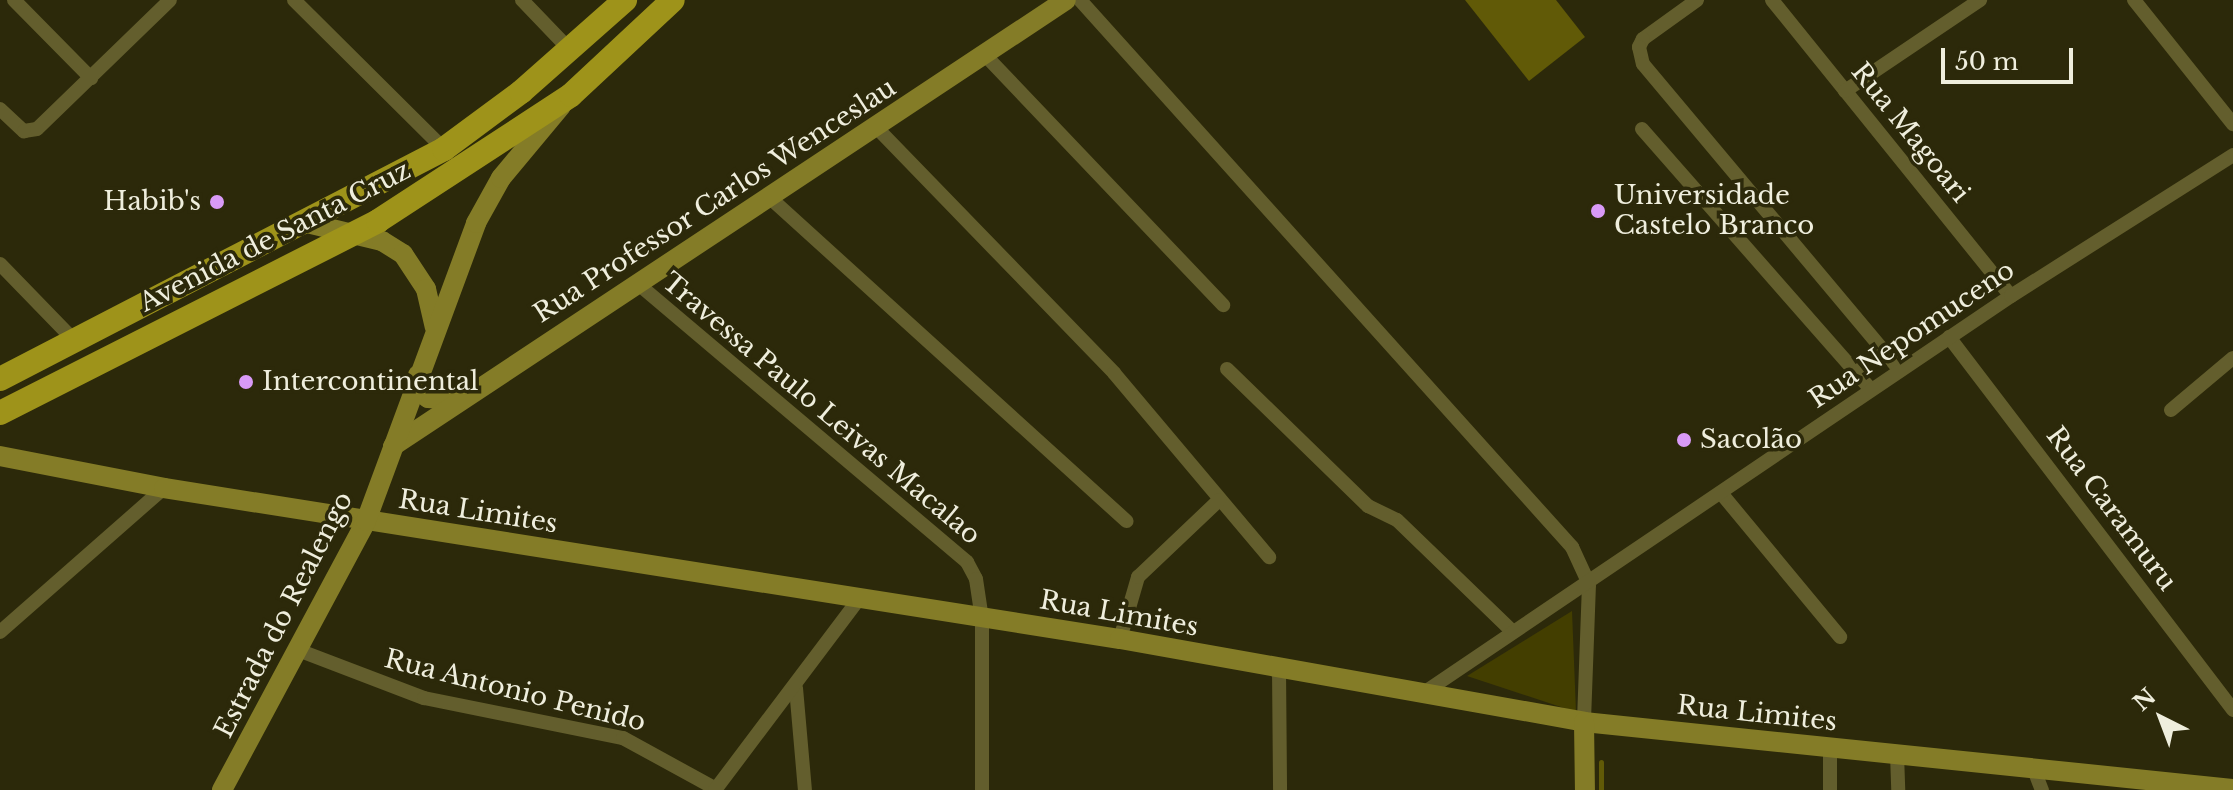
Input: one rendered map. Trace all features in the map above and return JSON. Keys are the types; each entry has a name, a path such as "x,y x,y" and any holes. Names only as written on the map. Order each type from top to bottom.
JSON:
{"main road":[{"name":"Avenida de Santa Cruz","path":"0,379 73,339 307,223 444,149 500,109 567,47 625,0"},
{"name":"Avenida de Santa Cruz","path":"0,413 355,233 571,95 673,0"}],"street":[{"path":"14,0 91,78"},
{"path":"0,109 30,132 91,78 170,0"},
{"path":"294,0 444,149"},
{"path":"522,0 567,47"},
{"name":"Rua Professor Carlos Wenceslau","path":"393,446 1066,0"},
{"path":"1080,0 1561,533 1589,584 1585,790"},
{"path":"1697,0 1643,39 1639,54 1900,370"},
{"name":"Rua Magoari","path":"1772,0 2011,296"},
{"path":"1845,91 1980,0"},
{"path":"2134,0 2233,124"},
{"path":"984,54 1223,305"},
{"name":"Estrada do Realengo","path":"225,789 366,521 435,327 489,197 571,95"},
{"path":"875,126 1114,373 1269,557"},
{"path":"1642,129 1866,394"},
{"name":"Rua Nepomuceno","path":"1422,694 1512,631 1589,584 1949,337 2233,155"},
{"path":"768,196 1127,521"},
{"path":"307,223 382,241 419,272 435,327"},
{"path":"0,264 73,339"},
{"name":"Travessa Paulo Leivas Macalao","path":"637,283 967,562 976,579 982,619 982,790"},
{"name":"Rua Caramuru","path":"1949,337 2233,710"},
{"path":"2171,410 2233,358"},
{"path":"1227,369 1368,506 1397,520 1512,631"},
{"path":"418,375 428,398 460,400"},
{"name":"Rua Limites","path":"0,456 164,488 1120,639 1584,722 2091,773 2180,786 2233,789"},
{"path":"0,632 164,488"},
{"path":"1721,493 1840,637"},
{"path":"1120,639 1138,577 1219,500"},
{"path":"715,790 796,688 859,599"},
{"name":"Rua Antonio Penido","path":"298,650 424,698 623,738 715,790"},
{"path":"1279,669 1280,790"},
{"path":"796,688 805,790"},
{"path":"1830,748 1830,790"},
{"path":"1897,754 1898,790"},
{"path":"2033,767 2042,790"}],"shaded area":[{"path":"1465,0 1556,0 1585,37 1529,81"},
{"path":"1572,611 1576,712 1467,676"}],"waterway":[{"path":"1601,762 1601,790"}],"place":[{"name":"Habib's","path":"217,202"},
{"name":"Universidade Castelo Branco","path":"1598,211"},
{"name":"Intercontinental","path":"246,382"},
{"name":"Sacolão","path":"1684,440"}]}
